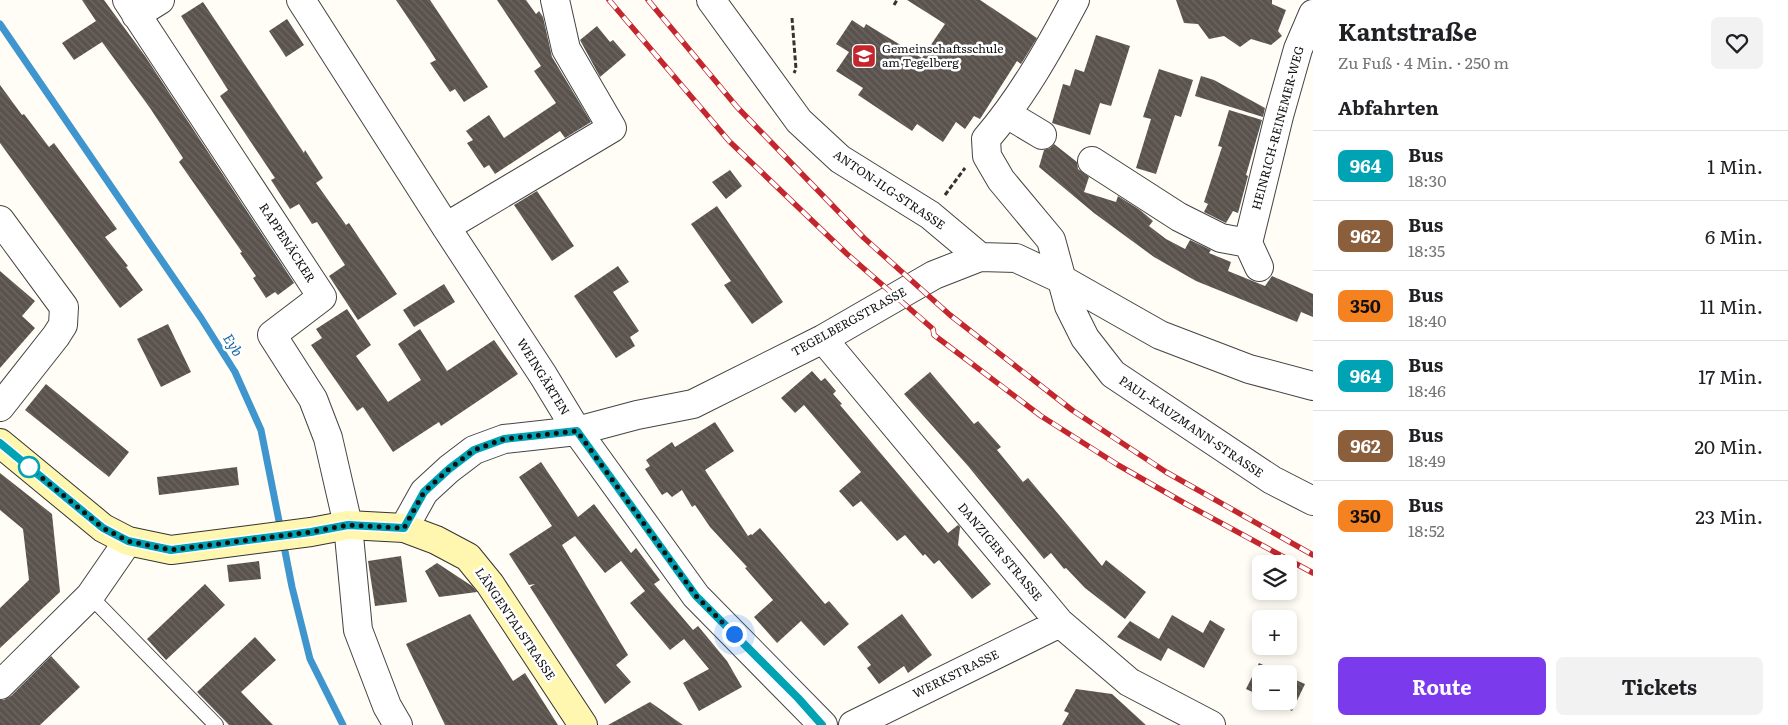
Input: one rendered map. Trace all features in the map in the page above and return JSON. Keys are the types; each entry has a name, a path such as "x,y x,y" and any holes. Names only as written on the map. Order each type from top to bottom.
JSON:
{"main road":[{"name":"LÄNGENTALSTRASSE","path":"0,443 103,528 128,541 171,550 311,532 348,525 404,528 436,540 468,557 490,584 583,725"}],"street":[{"name":"RAPPENÄCKER","path":"160,0 132,7 322,297 272,335 313,399 328,438 348,525"},
{"name":"WEINGÄRTEN","path":"301,0 446,228 543,375 577,431 696,596 798,698 822,725"},
{"path":"446,228 612,128 566,49 555,0"},
{"name":"ANTON-ILG-STRASSE","path":"711,0 799,121 840,159 930,215 980,257"},
{"path":"986,139 1007,114 1051,45 1075,0"},
{"name":"HEINRICH-REINEMER-WEG","path":"1092,161 1180,217 1254,255 1279,116 1298,49 1313,14"},
{"path":"1007,114 1042,135"},
{"name":"PAUL-KAUZMANN-STRASSE","path":"986,139 987,156 1001,180 1051,240 1070,306 1085,338 1113,374 1272,480 1313,501"},
{"path":"0,220 64,307 63,325 56,336 0,407"},
{"name":"TEGELBERGSTRASSE","path":"404,528 424,492 449,469 474,450 504,439 577,431 637,415 693,404 823,339 934,275 980,257 1016,258 1063,280 1160,335 1249,368 1313,386"},
{"name":"DANZIGER STRASSE","path":"823,339 1060,623 1129,682 1211,725"},
{"path":"348,525 358,630 387,706 398,725"},
{"path":"0,685 90,596 128,541"},
{"name":"WERKSTRASSE","path":"852,725 1060,623"}],"lane":[{"path":"90,596 216,725"}],"path":[{"path":"894,5 897,0"},
{"path":"783,101 796,69 792,18"},
{"path":"930,215 986,139"}],"building":[{"path":"82,0 104,0 145,56 294,283 278,295 275,292 266,298 253,278 256,276 240,253 242,252 179,162 183,158 150,108 102,42 74,60 62,43 96,21"},
{"path":"396,0 430,0 488,87 464,102 455,89 450,92 430,63 436,60"},
{"path":"497,0 526,0 536,14 539,11 543,17 552,57 591,122 565,138 560,131 495,174 489,165 484,168 467,143 473,140 466,131 489,115 504,138 556,103 534,71 541,66"},
{"path":"907,0 980,0 1037,38 1021,64 1017,61 980,119 974,116 965,129 956,122 943,142 917,124 912,131 858,95 863,88 836,71 849,52 836,44 852,20 864,28 866,24 922,58 945,24"},
{"path":"1176,0 1272,0 1272,4 1286,10 1278,31 1282,36 1271,45 1251,39 1240,47 1224,36 1209,39 1198,24 1184,23"},
{"path":"203,2 304,153 305,150 323,178 316,183 346,225 349,223 397,294 358,320 329,276 345,265 317,222 312,224 299,204 290,209 271,180 275,178 220,96 228,90 181,16"},
{"path":"287,19 304,45 286,57 269,31"},
{"path":"597,26 610,42 613,40 626,55 600,77 580,40"},
{"path":"1096,35 1130,46 1111,106 1100,103 1090,135 1052,123 1063,84 1070,86 1075,69 1084,72"},
{"path":"1159,69 1193,80 1181,117 1175,115 1156,174 1136,168 1151,119 1143,117"},
{"path":"1201,76 1214,80 1265,108 1263,117 1195,96"},
{"path":"0,85 49,147 54,143 117,229 105,237 128,266 126,267 143,290 120,308 0,143"},
{"path":"1229,110 1262,120 1246,175 1248,176 1238,213 1233,211 1226,223 1204,212 1208,204 1204,202 1222,147 1218,146"},
{"path":"1054,144 1077,162 1078,169 1089,177 1084,192 1116,202 1118,196 1153,221 1149,226 1166,239 1185,249 1190,240 1211,250 1209,253 1231,262 1228,271 1265,286 1272,276 1313,294 1313,317 1301,312 1297,322 1196,281 1154,257 1094,213 1039,167 1044,150"},
{"path":"730,170 742,186 726,199 712,182"},
{"path":"537,191 574,246 552,261 514,205"},
{"path":"717,206 783,302 752,324 724,285 731,281 691,224"},
{"path":"618,266 629,282 613,292 639,331 630,337 635,346 616,358 574,296"},
{"path":"0,271 35,301 22,316 35,328 0,368"},
{"path":"444,284 455,302 414,327 403,310"},
{"path":"347,309 371,345 356,356 388,402 421,380 398,344 420,329 447,371 494,340 518,374 441,426 439,422 393,452 363,407 357,411 311,345 322,338 316,329"},
{"path":"168,324 191,372 161,387 137,339"},
{"path":"812,371 821,381 825,378 836,391 833,394 842,404 840,405 948,533 958,525 960,527 958,545 991,584 972,599 939,560 934,564 925,554 923,556 905,535 897,541 861,501 853,507 839,491 861,472 804,405 795,413 781,398"},
{"path":"930,372 974,424 978,421 1001,447 997,450 1023,482 1028,478 1102,566 1106,560 1146,592 1125,619 1085,588 1066,568 1064,569 1051,553 1044,559 968,466 904,394"},
{"path":"46,384 129,452 109,477 25,410"},
{"path":"715,422 734,451 705,470 748,536 760,528 825,604 829,601 849,624 824,646 801,621 777,643 754,617 773,600 745,568 747,567 710,527 695,505 692,507 682,490 672,497 667,492 662,495 645,469 650,466 646,460 672,442 675,447"},
{"path":"541,462 578,517 594,504 631,553 636,548 660,580 654,584 693,630 698,626 727,661 742,687 699,711 683,683 709,669 684,639 670,650 630,603 645,591 621,561 605,573 575,536 562,545 628,655 616,665 631,682 605,704 530,587 535,584 529,585 509,554 552,526 519,477"},
{"path":"237,467 239,485 159,495 157,477"},
{"path":"0,473 52,514 60,592 0,648 0,608 29,580 23,529 0,510"},
{"path":"401,556 407,602 375,606 368,561"},
{"path":"259,561 261,579 229,582 227,565"},
{"path":"437,563 472,586 477,592 439,597 425,571"},
{"path":"205,584 225,605 166,660 147,639"},
{"path":"470,614 513,681 525,673 558,725 445,725 406,644"},
{"path":"902,614 932,655 908,673 904,666 879,684 867,668 871,665 857,647"},
{"path":"1172,615 1203,633 1210,620 1225,629 1204,668 1168,648 1161,661 1117,637 1130,621 1159,639"},
{"path":"255,637 276,660 241,692 273,725 229,725 197,692"},
{"path":"51,656 80,687 40,725 0,725 0,700 11,696"},
{"path":"1252,677 1252,692 1246,689"},
{"path":"1297,680 1305,684 1297,701"},
{"path":"1076,689 1112,694 1146,725 1062,725 1069,713 1064,711"},
{"path":"650,702 683,725 608,725"}],"waterway":[{"name":"Eyb","path":"0,24 201,318 235,372 261,430 281,531"},
{"name":"Eyb","path":"283,541 310,659 343,725"}],"railway":[{"path":"609,0 729,141 847,254 933,329 934,335 1041,416 1118,465 1313,573"},
{"path":"648,0 737,107 864,238 950,315 1072,410 1166,472 1313,555"}],"bus line":[{"name":"964","path":"0,443 103,528 128,541 171,550 311,532 348,525 404,528 424,492 449,469 474,450 504,439 577,431 696,596 798,698 822,725"}],"place":[{"name":"Gemeinschaftsschule am Tegelberg","path":"864,56"}],"route":[{"path":"29,467 103,528 128,541 171,550 311,532 348,525 404,528 424,492 449,469 474,450 504,439 577,431 696,596 734,634"}]}
